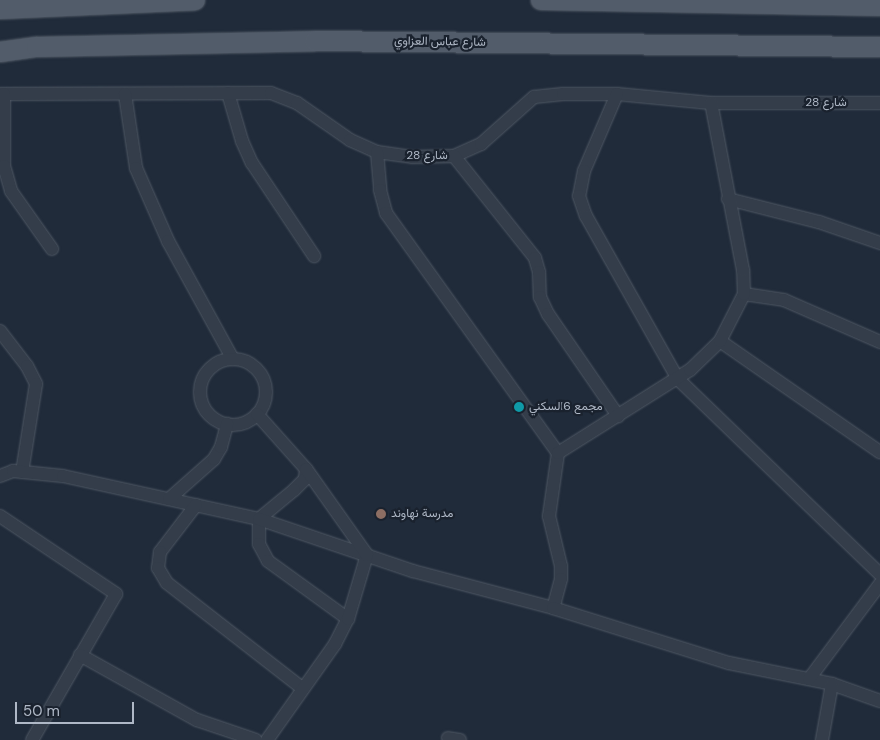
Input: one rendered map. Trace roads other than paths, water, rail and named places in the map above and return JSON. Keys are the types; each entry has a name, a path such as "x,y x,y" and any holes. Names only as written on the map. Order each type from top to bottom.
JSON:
{"main road":[{"path":"0,9 195,0"},
{"path":"541,0 880,6"},
{"path":"728,3 772,0"},
{"name":"شارع عباس العزاوي","path":"0,52 37,47 314,40 880,47"}],"street":[{"path":"228,93 242,141 252,163 314,256"},
{"name":"شارع 28","path":"2,94 271,93 297,103 326,126 377,152 412,157 454,156 481,144 534,97 563,94 617,94 710,103 880,103"},
{"path":"2,94 4,166 11,191 52,249"},
{"path":"125,94 136,168 168,241 233,359"},
{"path":"617,94 584,171 579,196 586,216 678,379 880,574"},
{"path":"558,454 678,379 720,341 744,294 743,270 710,103"},
{"path":"377,152 380,190 386,213 558,454 549,516 562,566 553,608"},
{"path":"454,156 535,258 539,272 540,297 548,314 618,416"},
{"path":"728,199 818,222 880,243"},
{"path":"744,294 791,303 880,342"},
{"path":"0,330 27,366 36,384 22,472"},
{"path":"720,341 880,452"},
{"path":"233,359 254,366 261,375 266,394 257,414 238,424 227,424 208,413 200,394 207,372 215,364 233,359"},
{"path":"257,414 306,469 367,555"},
{"path":"169,499 214,459 227,424"},
{"path":"306,469 305,479 260,519 259,544 268,561 348,619"},
{"path":"0,476 22,472 63,476 260,519 413,572 553,608 729,663 832,684 880,700"},
{"path":"196,505 160,552 158,568 167,583 303,689"},
{"path":"0,516 116,594 32,740"},
{"path":"268,740 335,644 348,619 367,555"},
{"path":"809,679 880,584"},
{"path":"80,655 197,720 256,740"},
{"path":"822,740 832,684"}],"place":[{"name":"مجمع 6السكني","path":"519,407"},
{"name":"مدرسة نهاوند","path":"381,514"}]}
